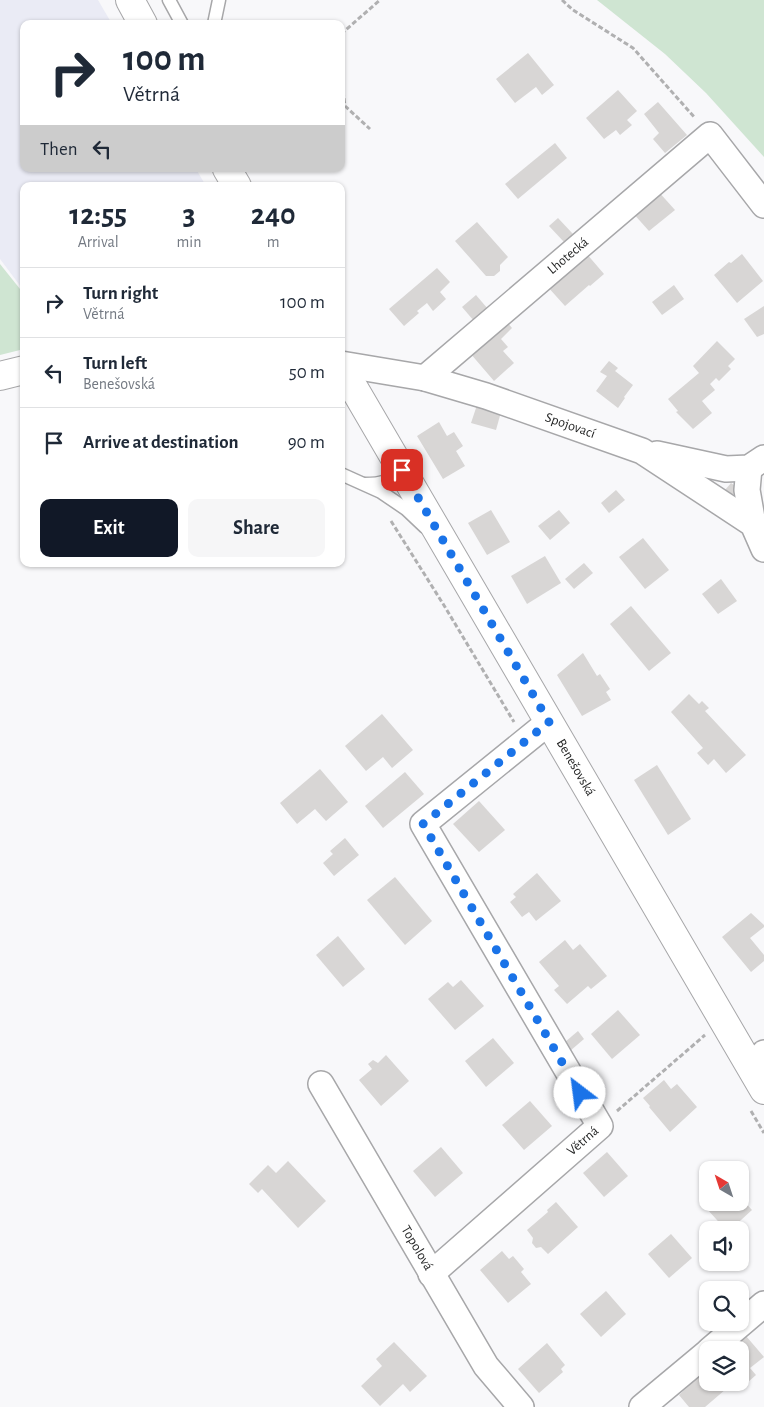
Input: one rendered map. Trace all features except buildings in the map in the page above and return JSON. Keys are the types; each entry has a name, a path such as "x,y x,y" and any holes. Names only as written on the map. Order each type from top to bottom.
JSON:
{"main road":[{"path":"130,0 142,20"},
{"path":"0,376 20,371"},
{"name":"Benešovská","path":"345,372 549,722 761,1072"}],"street":[{"path":"710,135 764,205"},
{"name":"Lhotecká","path":"425,378 710,135"},
{"name":"Spojovací","path":"345,366 425,378 486,396 642,451 753,524"},
{"path":"642,451 726,469 756,463 747,490 753,524 764,549"},
{"name":"Větrná","path":"431,1274 600,1126 423,824 549,722"},
{"name":"Topolová","path":"321,1084 486,1366 521,1407"},
{"path":"721,1341 764,1304"},
{"path":"642,1407 699,1359"}],"lane":[{"path":"169,0 180,20"},
{"path":"215,20 219,0"},
{"path":"365,484 379,484 389,480 402,470"},
{"path":"345,476 381,492 406,509 450,553"}],"path":[{"path":"345,31 380,0"},
{"path":"562,0 572,10 633,48 710,135"},
{"path":"345,106 370,129"},
{"path":"600,1126 705,1035"}],"shaded area":[{"path":"0,0 98,0 110,20 20,20 20,172 198,172 204,182 20,182 20,286 0,259"}],"green space":[{"path":"597,0 764,0 764,157 706,93 665,54"},
{"path":"0,264 20,289 20,350 0,355"}],"route":[{"path":"402,470 549,722 423,824 580,1093"}]}
